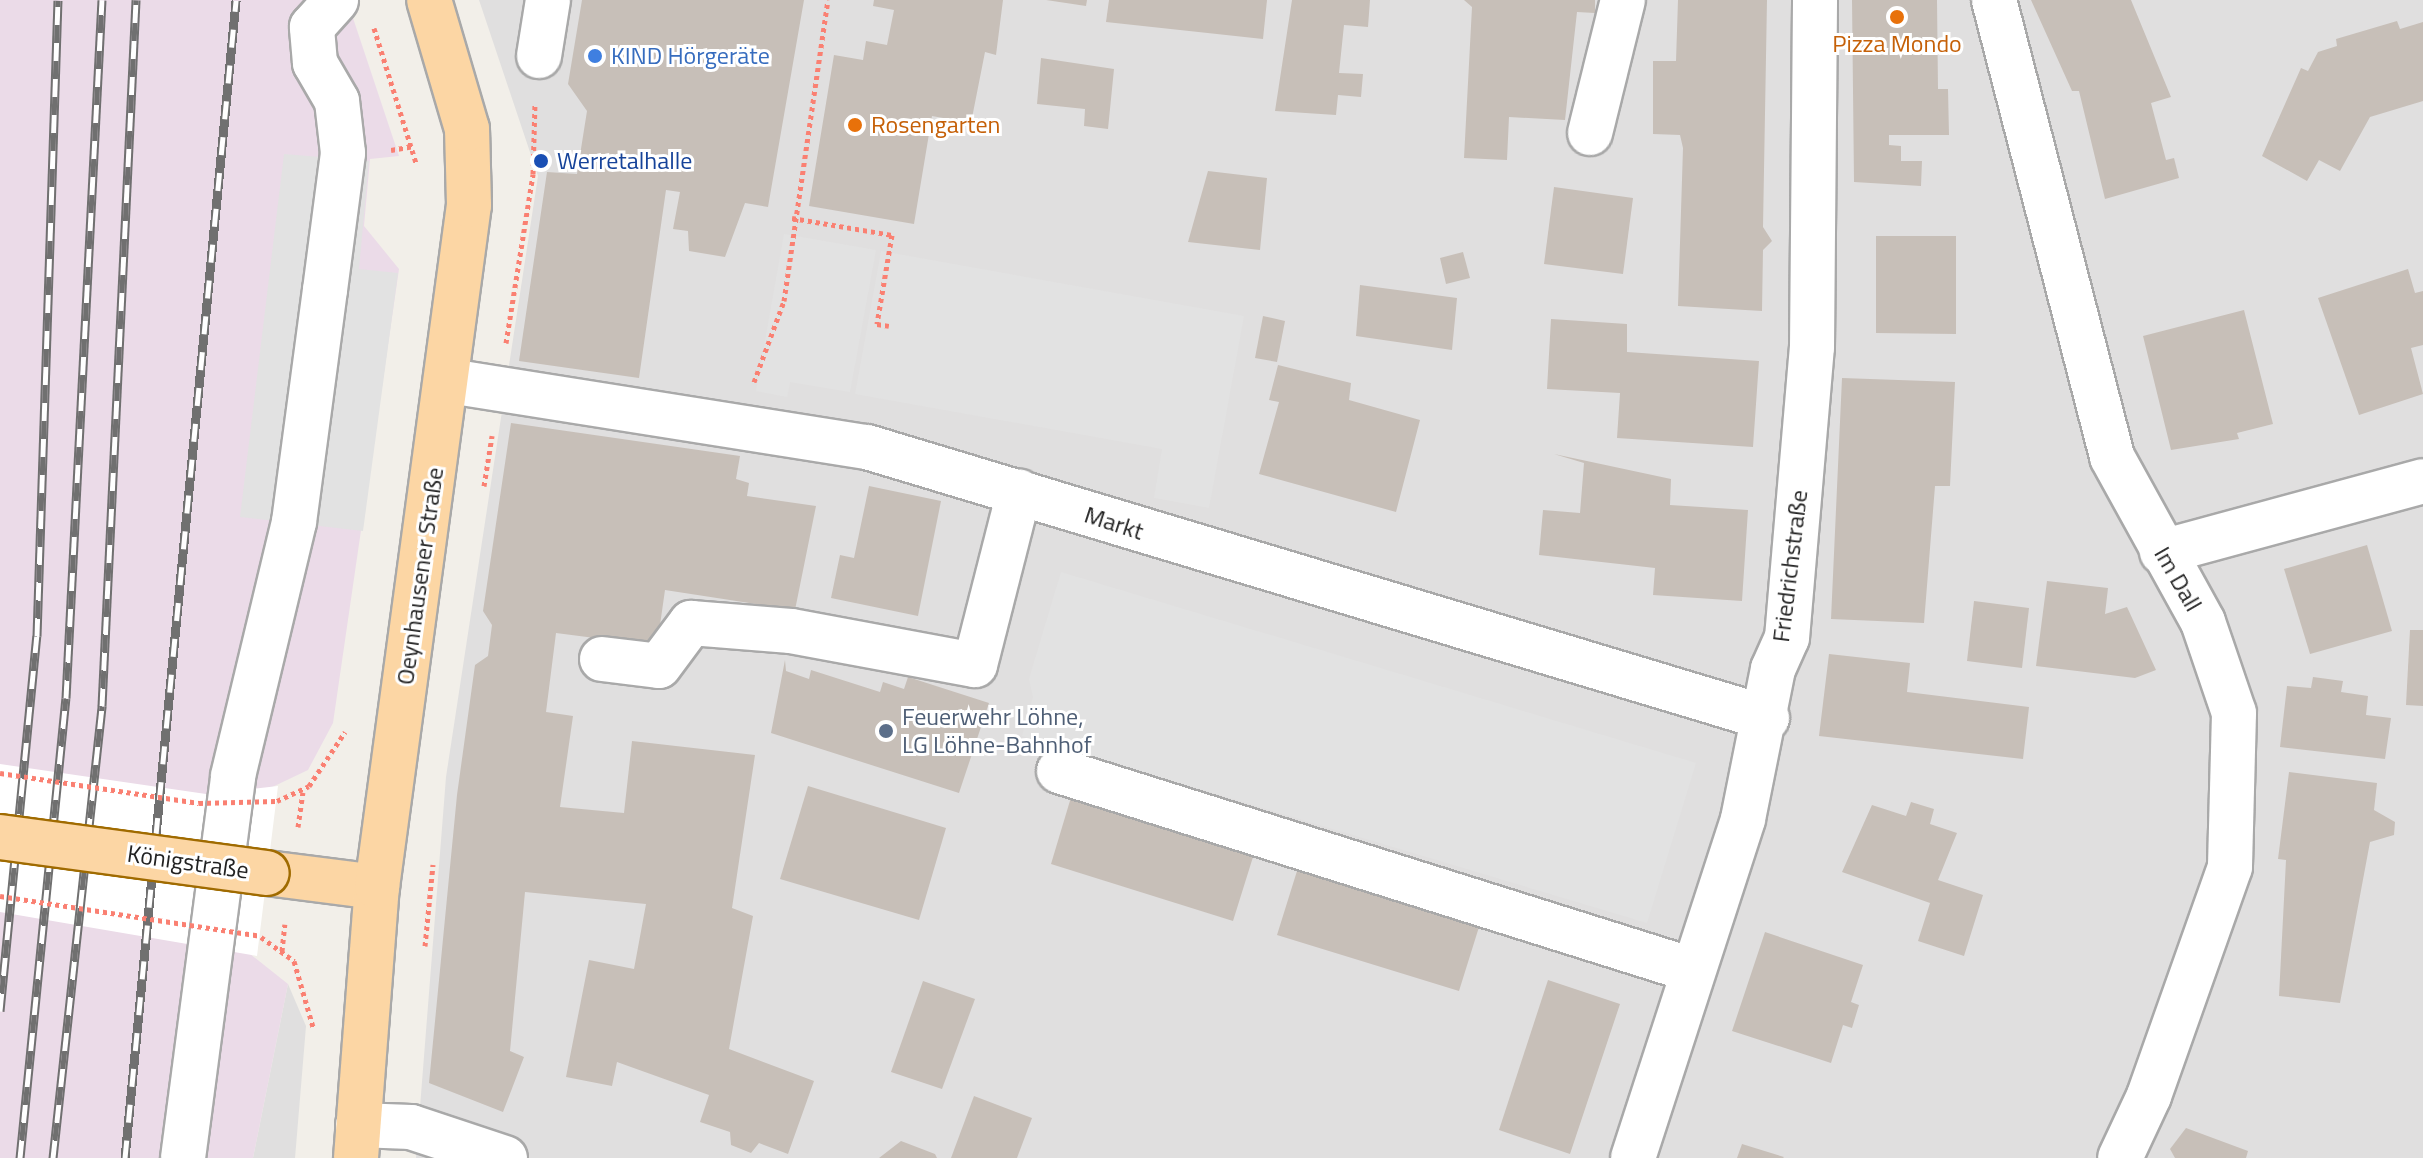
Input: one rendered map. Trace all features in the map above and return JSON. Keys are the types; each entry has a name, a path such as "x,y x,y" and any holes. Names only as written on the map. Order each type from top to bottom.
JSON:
{"main road":[{"name":"Oeynhausener Straße","path":"357,1142 377,887 449,381 469,205 467,129 429,0"},
{"name":"Königstraße","path":"0,837 377,887"}],"street":[{"path":"539,56 548,0"},
{"path":"1590,133 1623,0"},
{"name":"Friedrichstraße","path":"1633,1158 1743,819 1787,638 1812,347 1815,0"},
{"name":"Im Dall","path":"1994,0 2112,457 2203,622 2234,713 2236,802 2230,867 2149,1096 2120,1158"},
{"path":"183,1158 233,776 294,522 343,153 337,101 315,63 312,27 352,6"},
{"name":"Markt","path":"449,381 739,424 867,447 1767,718"},
{"path":"2162,552 2423,481"},
{"path":"602,659 659,666 691,623 842,639 975,665 1019,492"},
{"path":"1059,771 1692,970"},
{"path":"357,1142 411,1127 505,1158"}],"path":[{"path":"739,424 784,301 792,218 828,0"},
{"path":"352,6 413,146 417,170"},
{"path":"483,497 533,174 539,56"},
{"path":"396,149 413,146"},
{"path":"792,218 892,235 877,324 889,326"},
{"path":"0,773 199,803 276,801 309,786 342,745 348,718"},
{"path":"424,960 434,854"},
{"path":"0,896 260,936 294,961 313,1039"}],"shaded area":[{"path":"0,0 347,0 399,156 370,159 364,226 399,269 333,723 308,770 266,790 245,950 288,984 253,1158 0,1158"},
{"path":"479,0 2423,0 2423,1158 416,1158 446,777 538,176"},
{"path":"284,154 369,161 359,269 398,273 363,531 240,517"},
{"path":"784,234 876,250 850,392 790,382 787,397 756,391"},
{"path":"881,251 1244,316 1209,508 1154,498 1162,449 855,394"},
{"path":"1061,572 1696,763 1647,923 1022,736 1033,697 1029,679"},
{"path":"288,984 306,1026 295,1158 253,1158"}],"pier":[{"path":"0,764 206,794 278,786 257,956 0,912"}],"building":[{"path":"582,0 804,0 768,207 745,203 725,257 689,251 688,231 673,229 680,192 666,190 639,378 519,361 547,172 577,174 587,111 568,84"},
{"path":"874,0 1003,0 996,55 985,52 971,123 932,116 914,224 809,206 834,55 863,60 866,41 887,45 894,10 873,6"},
{"path":"1046,0 1087,0 1086,6"},
{"path":"1109,0 1267,0 1263,39 1106,22"},
{"path":"1292,0 1370,0 1368,27 1344,25 1339,73 1363,74 1361,97 1338,95 1336,115 1275,111"},
{"path":"1464,0 1595,0 1595,13 1577,12 1565,120 1509,117 1507,160 1464,158 1472,7"},
{"path":"1678,0 1767,0 1763,227 1772,241 1763,250 1762,311 1678,306 1683,148 1680,135 1653,134 1653,61 1676,61"},
{"path":"1852,0 1937,0 1938,89 1948,89 1949,135 1889,135 1889,145 1901,146 1901,161 1922,161 1921,186 1854,182"},
{"path":"2031,0 2131,0 2171,97 2151,103 2166,160 2174,158 2179,178 2105,199 2079,91 2072,91"},
{"path":"2397,21 2400,29 2423,22 2423,101 2370,117 2340,171 2319,160 2307,181 2262,156 2301,68 2308,71 2318,52 2337,46 2336,39"},
{"path":"1041,58 1114,69 1108,129 1084,126 1085,109 1037,104"},
{"path":"1208,171 1267,178 1260,250 1188,242"},
{"path":"1554,187 1633,198 1623,274 1544,264"},
{"path":"1876,236 1956,236 1956,334 1876,333"},
{"path":"1463,252 1470,278 1446,284 1440,258"},
{"path":"2408,269 2415,293 2423,291 2423,345 2411,348 2423,394 2359,415 2318,298"},
{"path":"1360,285 1457,298 1452,350 1356,336"},
{"path":"2244,310 2273,424 2237,433 2239,439 2171,450 2143,336"},
{"path":"1263,316 1285,321 1277,362 1255,358"},
{"path":"1551,319 1627,324 1627,352 1759,361 1753,447 1617,438 1620,393 1547,389"},
{"path":"1278,365 1351,383 1349,400 1420,420 1396,512 1259,474 1279,402 1269,400"},
{"path":"1842,378 1955,382 1950,486 1935,486 1924,623 1831,619"},
{"path":"511,423 740,456 736,479 749,483 747,496 816,506 795,610 665,590 657,646 556,633 546,712 573,716 560,807 624,813 632,741 755,755 732,908 753,916 729,1049 814,1081 788,1154 759,1143 751,1153 731,1145 730,1132 700,1122 709,1095 617,1062 612,1086 566,1077 589,960 634,969 646,904 525,892 510,1051 524,1057 503,1112 429,1083 457,795 475,665 488,656 492,625 483,611"},
{"path":"1554,454 1671,479 1670,505 1748,510 1742,601 1653,595 1655,568 1539,555 1543,510 1580,513 1584,463"},
{"path":"869,486 941,501 918,616 831,598 840,555 854,558"},
{"path":"2367,545 2392,631 2310,654 2284,569"},
{"path":"2047,581 2108,588 2105,614 2127,607 2156,670 2135,678 2036,666"},
{"path":"1974,601 2029,608 2022,668 1967,661"},
{"path":"2410,630 2423,630 2423,706 2406,705"},
{"path":"1829,654 1910,663 1907,692 2029,707 2023,759 1819,736"},
{"name":"Feuerwehr Löhne, LG Löhne-Bahnhof","path":"785,660 786,671 809,679 811,670 880,692 883,682 904,689 908,677 989,703 959,793 771,733"},
{"path":"2313,677 2343,681 2341,692 2368,696 2366,715 2391,718 2385,759 2280,747 2287,686 2311,688"},
{"path":"2289,772 2377,783 2374,810 2395,822 2394,835 2370,842 2340,1003 2279,996 2286,860 2278,859"},
{"path":"1075,784 1258,841 1233,921 1051,864"},
{"path":"808,786 946,828 919,920 780,879"},
{"path":"1911,802 1934,809 1930,824 1957,833 1938,880 1983,895 1964,956 1918,941 1930,903 1842,872 1872,805 1906,816"},
{"path":"1302,855 1484,911 1459,991 1277,935"},
{"path":"1765,932 1863,965 1851,1002 1859,1005 1852,1028 1843,1025 1831,1063 1732,1031"},
{"path":"1548,980 1620,1004 1570,1154 1499,1130"},
{"path":"923,981 975,999 942,1089 891,1072"},
{"path":"974,1096 1032,1118 1017,1158 951,1158"},
{"path":"2186,1128 2248,1151 2246,1158 2175,1158 2170,1149"},
{"path":"901,1141 935,1154 937,1158 879,1158"},
{"path":"1742,1144 1784,1157 1737,1158"}],"railway":[{"path":"0,1011 37,636 58,0"},
{"path":"20,1158 66,698 102,0"},
{"path":"53,1158 102,706 136,0"},
{"path":"125,1158 236,0"}],"place":[{"name":"Pizza Mondo","path":"1897,17"},
{"name":"KIND Hörgeräte","path":"595,56"},
{"name":"Rosengarten","path":"855,125"},
{"name":"Werretalhalle","path":"541,161"},
{"name":"Feuerwehr Löhne, LG Löhne-Bahnhof","path":"886,731"}]}
